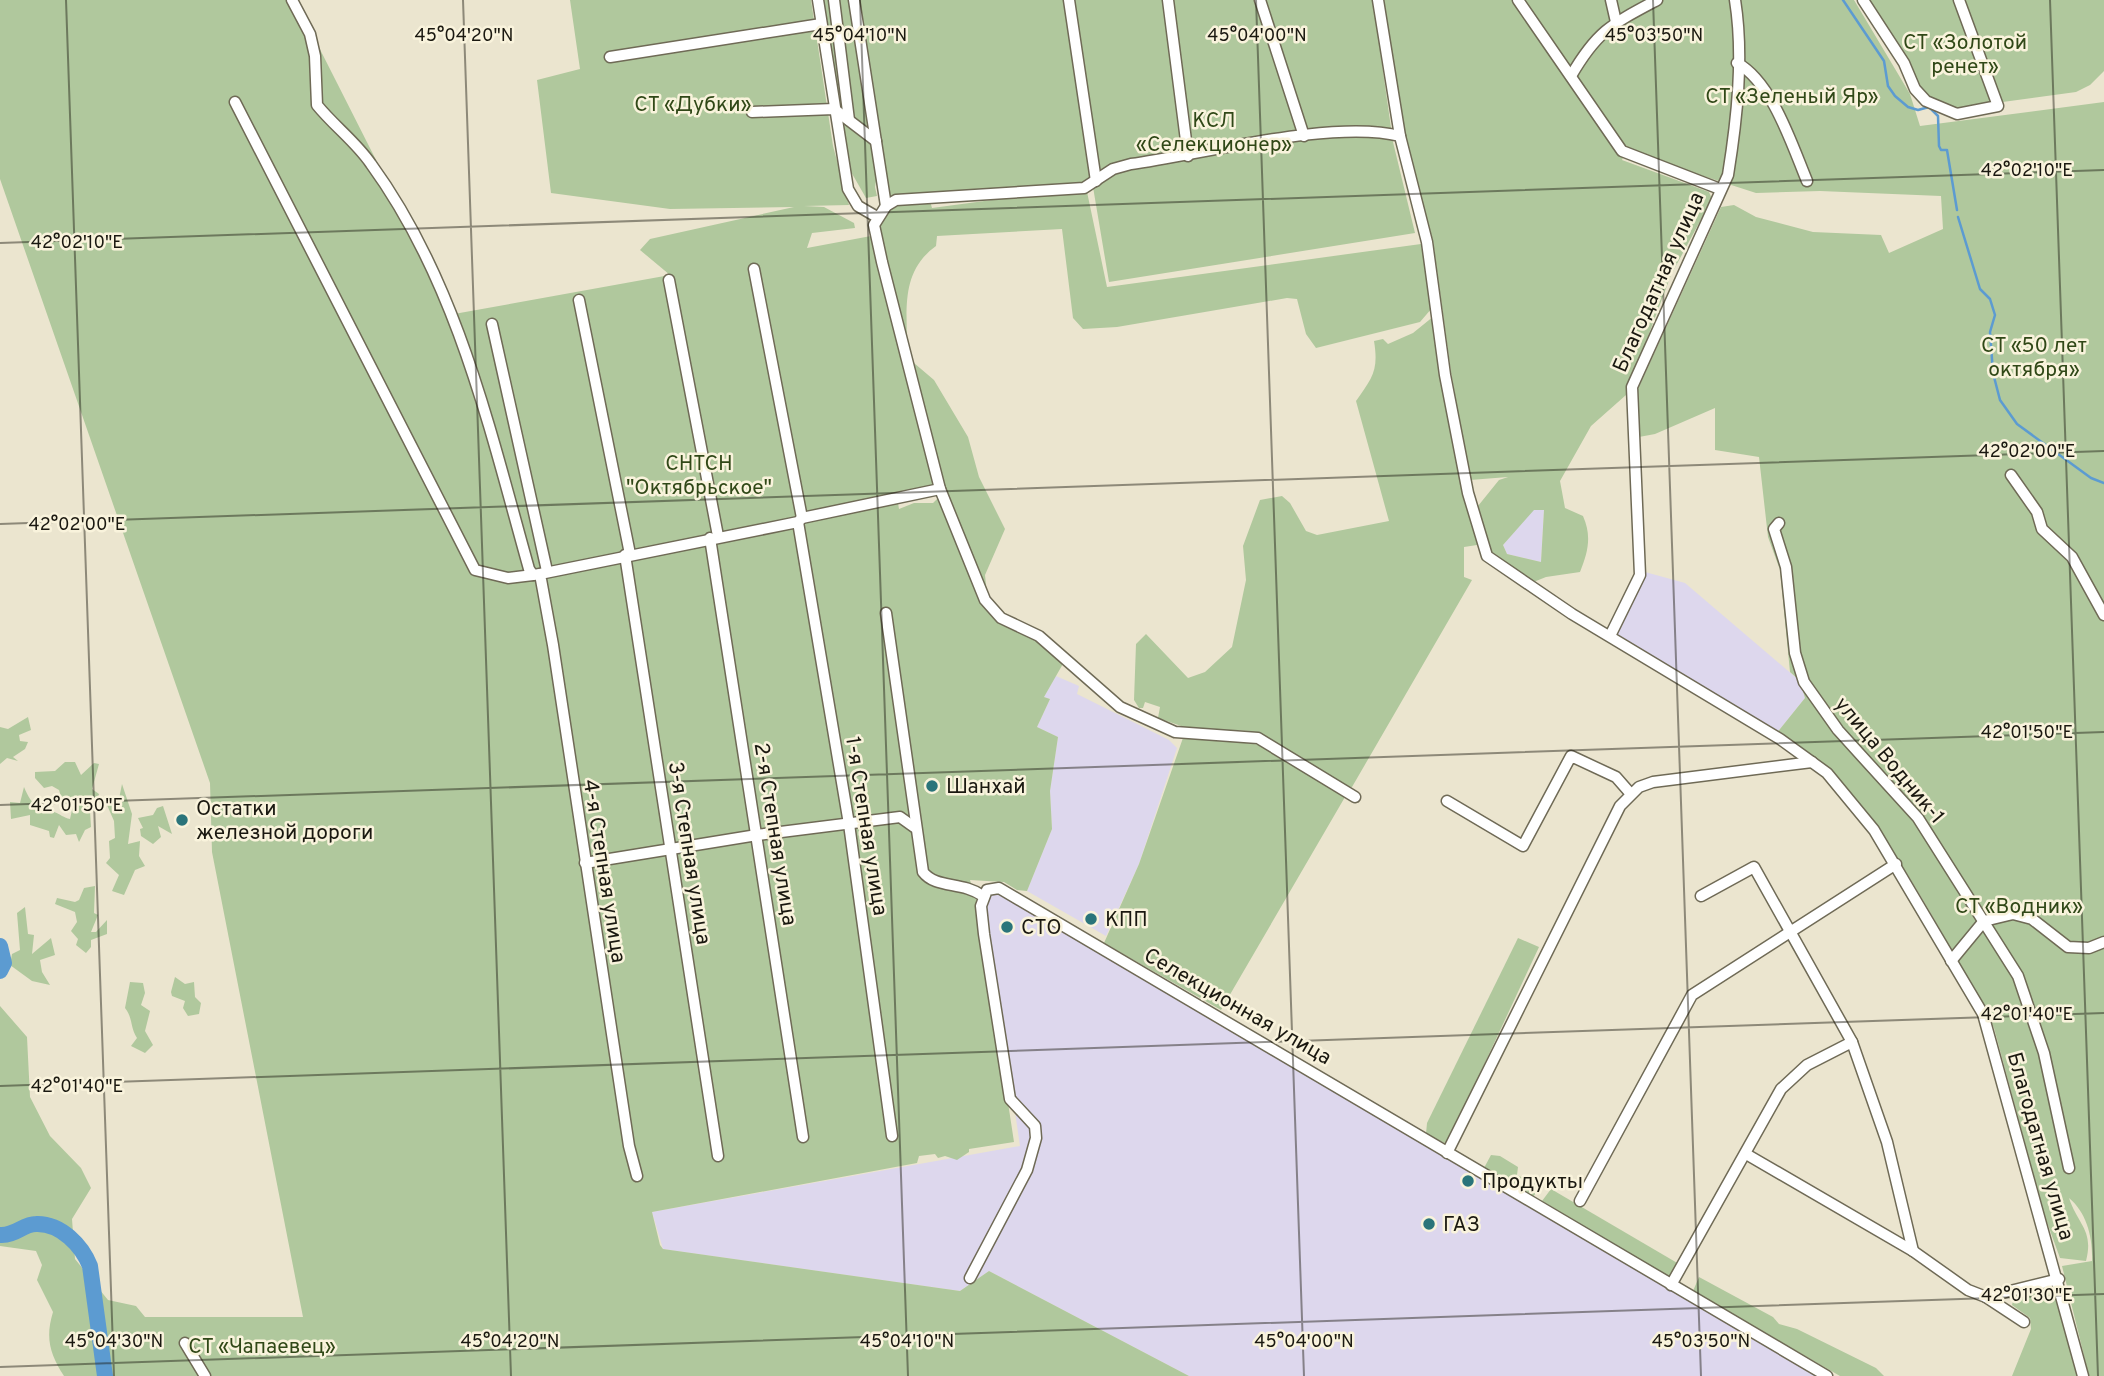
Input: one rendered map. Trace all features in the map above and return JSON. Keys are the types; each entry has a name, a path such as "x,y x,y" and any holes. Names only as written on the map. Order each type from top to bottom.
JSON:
{"street":[{"path":"292,0 310,34 315,56 317,105 355,144 413,231 469,357 541,573"},
{"path":"818,0 848,189 858,206 877,217"},
{"path":"834,0 849,120"},
{"path":"854,0 886,206"},
{"path":"1069,0 1096,181"},
{"path":"1168,0 1188,156"},
{"path":"1260,0 1304,135"},
{"path":"1356,797 1258,738 1175,732 1120,707 1039,636 1001,618 985,600 940,489 874,225 886,206 895,200 1042,190 1068,191 1084,188 1113,169 1131,164 1304,135 1373,131 1400,136 1378,0"},
{"path":"1518,0 1622,151 1720,189"},
{"path":"1611,0 1616,22"},
{"path":"1571,76 1590,43 1616,22 1657,0"},
{"name":"Благодатная улица","path":"1610,636 1640,575 1632,387 1728,176 1733,143 1737,63 1735,0"},
{"path":"1863,0 1904,63 1915,89 1937,108 1956,114 1998,106 1959,0"},
{"path":"610,57 821,24"},
{"path":"1737,63 1749,70 1763,88 1783,123 1807,181"},
{"path":"235,102 475,570 508,578 541,573 940,489"},
{"path":"752,112 834,109 876,141"},
{"name":"Благодатная улица","path":"1400,136 1427,242 1445,375 1468,493 1487,556 1511,575 1790,747 1827,773 1850,799 1896,864 1983,1014 2059,1279 2083,1376"},
{"name":"1-я Степная улица","path":"754,269 800,520 849,824 892,1136"},
{"name":"2-я Степная улица","path":"669,281 714,537 803,1137"},
{"name":"3-я Степная улица","path":"579,300 627,554 718,1156"},
{"name":"4-я Степная улица","path":"492,324 541,573 629,1146 637,1176"},
{"path":"2011,475 2033,506 2042,529 2072,557 2104,615"},
{"name":"улица Водник-1","path":"1779,523 1774,529 1786,566 1795,653 1809,693 1859,755 1918,818 2018,976 2044,1053 2069,1168"},
{"path":"886,613 914,827 923,872 927,877 943,884 963,885 983,896 984,934 1010,1099 1035,1126 1036,1138 1027,1170 970,1278"},
{"path":"1788,765 1792,759 1790,747"},
{"path":"1447,801 1523,846 1571,756 1616,777 1630,793"},
{"path":"1447,1153 1598,850 1630,793 1653,782 1812,762"},
{"path":"585,863 757,835 900,817 914,827"},
{"path":"1580,1201 1692,995 1791,934 1896,864"},
{"path":"1701,896 1754,867 1852,1042 1887,1142 1913,1251"},
{"name":"Селекционная улица","path":"983,896 990,888 1003,889 1827,1376"},
{"path":"1951,961 1984,922 2013,914 2032,919 2068,947 2089,948 2104,942"},
{"path":"1671,1285 1781,1089 1807,1065 1852,1042"},
{"path":"1746,1154 1913,1251 1968,1290 1986,1297 2024,1322"},
{"path":"1986,1297 2059,1279"},
{"path":"185,1343 205,1376"}],"shaded area":[{"path":"1544,509 1541,562 1507,554 1503,545 1533,510"},
{"path":"1645,572 1685,583 1800,681 1805,698 1776,734 1616,635"},
{"path":"1056,676 1079,686 1077,694 1169,740 1177,748 1139,864 1106,936 1027,891 1052,829 1050,791 1058,737 1037,727 1050,699 1044,697"},
{"path":"995,890 1821,1376 1189,1376 989,1271 960,1291 663,1249 652,1212 1020,1146 984,900"}],"green space":[{"path":"0,0 295,0 454,314 670,275 640,250 650,239 794,207 670,209 551,193 537,80 580,69 570,0 811,0 833,146 849,205 804,206 824,207 854,223 855,228 812,233 807,248 871,236 939,492 898,503 899,509 914,503 933,503 940,496 984,601 1038,638 1064,662 1044,697 1050,699 1037,727 1058,737 1050,791 1052,829 1027,891 1017,890 1004,882 970,880 978,906 1014,1142 969,1149 969,1152 957,1160 945,1156 938,1158 935,1154 919,1156 917,1163 652,1212 660,1245 663,1249 960,1291 989,1271 1189,1376 64,1376 50,1345 49,1330 53,1312 37,1280 42,1265 36,1251 0,1246 0,1006 27,1037 30,1097 50,1136 81,1168 91,1188 72,1219 75,1259 108,1300 136,1306 145,1317 303,1317 212,852 210,783 0,179"},
{"path":"820,0 849,0 877,175 877,196 866,198 846,163"},
{"name":"КСЛ «Селекционер»","path":"854,0 1373,0 1393,142 1415,233 1109,282 1093,187 1086,187 1107,287 1421,244 1432,308 1420,322 1316,348 1306,334 1297,299 1287,298 1117,327 1083,329 1073,318 1062,229 937,236 936,246 918,265 912,276 907,299 907,338 878,225 888,211 905,203 930,201 932,208 1052,192 889,200"},
{"path":"1384,0 1854,0 1910,94 1920,126 2104,102 2104,1376 2089,1376 2062,1266 2092,1261 2088,1226 2069,1198 2087,1235 2088,1250 2086,1261 2060,1258 2044,1214 1994,1028 1984,1006 1907,873 1873,822 1837,779 1776,734 1805,698 1800,681 1790,672 1780,570 1768,537 1759,457 1715,450 1715,408 1655,434 1639,437 1638,389 1721,207 1734,205 1756,217 1813,232 1881,235 1889,253 1943,229 1941,196 1820,191 1756,193 1626,151 1622,160 1709,192 1712,199 1671,275 1626,395 1591,426 1560,481 1565,508 1583,516 1587,530 1587,551 1580,572 1546,577 1531,583 1491,555 1478,506 1499,480 1508,477 1470,480 1451,372 1433,241 1404,132","holes":["1534,510 1544,510 1541,562 1507,554 1503,545"]},
{"name":"СТ «Золотой ренет»","path":"1868,0 2104,0 2104,71 2090,85 2076,92 1951,109 1936,103 1921,91 1909,61"},
{"path":"1434,316 1478,536 1477,545 1464,547 1464,577 1472,580 1352,787 1349,788 1251,731 1187,728 1158,718 1160,707 1145,702 1143,708 1139,708 1134,700 1136,644 1146,634 1188,678 1205,672 1232,647 1246,580 1243,546 1260,500 1282,496 1290,503 1306,531 1317,535 1389,521 1356,401 1373,374 1376,360 1374,341 1383,339 1388,344 1413,333"},
{"path":"914,363 934,380 968,437 979,477 1005,529 985,575 987,594 944,487"},
{"path":"28,717 31,730 19,735 20,741 28,742 25,749 13,757 18,761 7,758 0,764 0,727 8,729"},
{"path":"1184,735 1261,745 1345,797 1221,1010 1104,943 1139,864"},
{"path":"65,762 75,762 81,775 94,763 99,764 92,789 99,794 97,805 90,811 91,827 85,830 79,842 76,834 66,835 59,825 54,838 50,837 49,831 30,825 30,815 11,819 10,802 20,803 24,787 36,805 70,819 74,801 68,805 63,803 59,790 52,786 44,788 35,778 35,772 55,771"},
{"path":"122,784 132,814 128,844 140,841 139,856 145,866 135,870 124,895 112,891 119,875 106,863 110,858 109,841 115,838 114,821 107,805 119,799"},
{"path":"163,806 172,834 158,826 161,837 153,844 141,836 140,829 143,828 138,818 153,815 157,808"},
{"path":"95,886 94,913 98,915 91,932 96,932 107,920 107,934 91,940 91,947 86,953 76,945 78,939 71,931 77,922 75,912 55,904 57,898 75,902 79,900 84,888"},
{"path":"25,907 28,934 34,935 32,954 51,938 55,955 40,960 42,972 50,985 32,981 10,965 12,954 20,950 17,913"},
{"path":"1518,938 1539,947 1447,1144 1426,1134 1427,1123"},
{"path":"175,977 185,984 194,982 195,997 201,1003 199,1014 188,1016 183,1008 185,1001 172,996"},
{"path":"130,982 143,983 145,993 141,1005 150,1011 145,1031 153,1045 145,1053 131,1046 137,1038 125,1008"},
{"path":"1491,1155 1500,1156 1518,1167 1517,1175 1541,1186 1533,1197 1484,1168"},
{"path":"1551,1189 1679,1264 1670,1278 1542,1201"},
{"path":"1699,1277 1773,1317 1779,1324 1797,1329 1876,1368 1884,1376 1840,1376 1693,1291"},
{"path":"2051,1285 2055,1288 2077,1376 2012,1376 2031,1329 2030,1318 2012,1305 2015,1293"}],"waterway":[{"path":"1843,0 1884,61 1888,86 1895,96 1908,107 1918,110 1929,107 1938,116 1939,146 1941,150 1947,150 1957,210"},
{"path":"1958,217 1980,289 1990,299 1995,315 1990,332 1993,373 2000,400 2017,424 2091,478 2104,483"},
{"path":"0,946 4,963 0,971"},
{"path":"0,1235 10,1234 31,1225 45,1225 62,1232 82,1251 90,1266 105,1376"}],"place":[{"name":"Шанхай","path":"932,786"},
{"name":"Остатки железной дороги","path":"182,820"},
{"name":"КПП","path":"1091,919"},
{"name":"СТО","path":"1007,927"},
{"name":"Продукты","path":"1468,1181"},
{"name":"ГАЗ","path":"1429,1224"}],"park label":[{"name":"СТ «Зеленый Яр»","path":"1792,96"},
{"name":"СТ «Дубки»","path":"693,104"},
{"name":"СТ «50 лет октября»","path":"2034,357"},
{"name":"СНТСН \"Октябрьское\"","path":"699,475"},
{"name":"СТ «Водник»","path":"2019,906"},
{"name":"СТ «Чапаевец»","path":"262,1346"}]}
